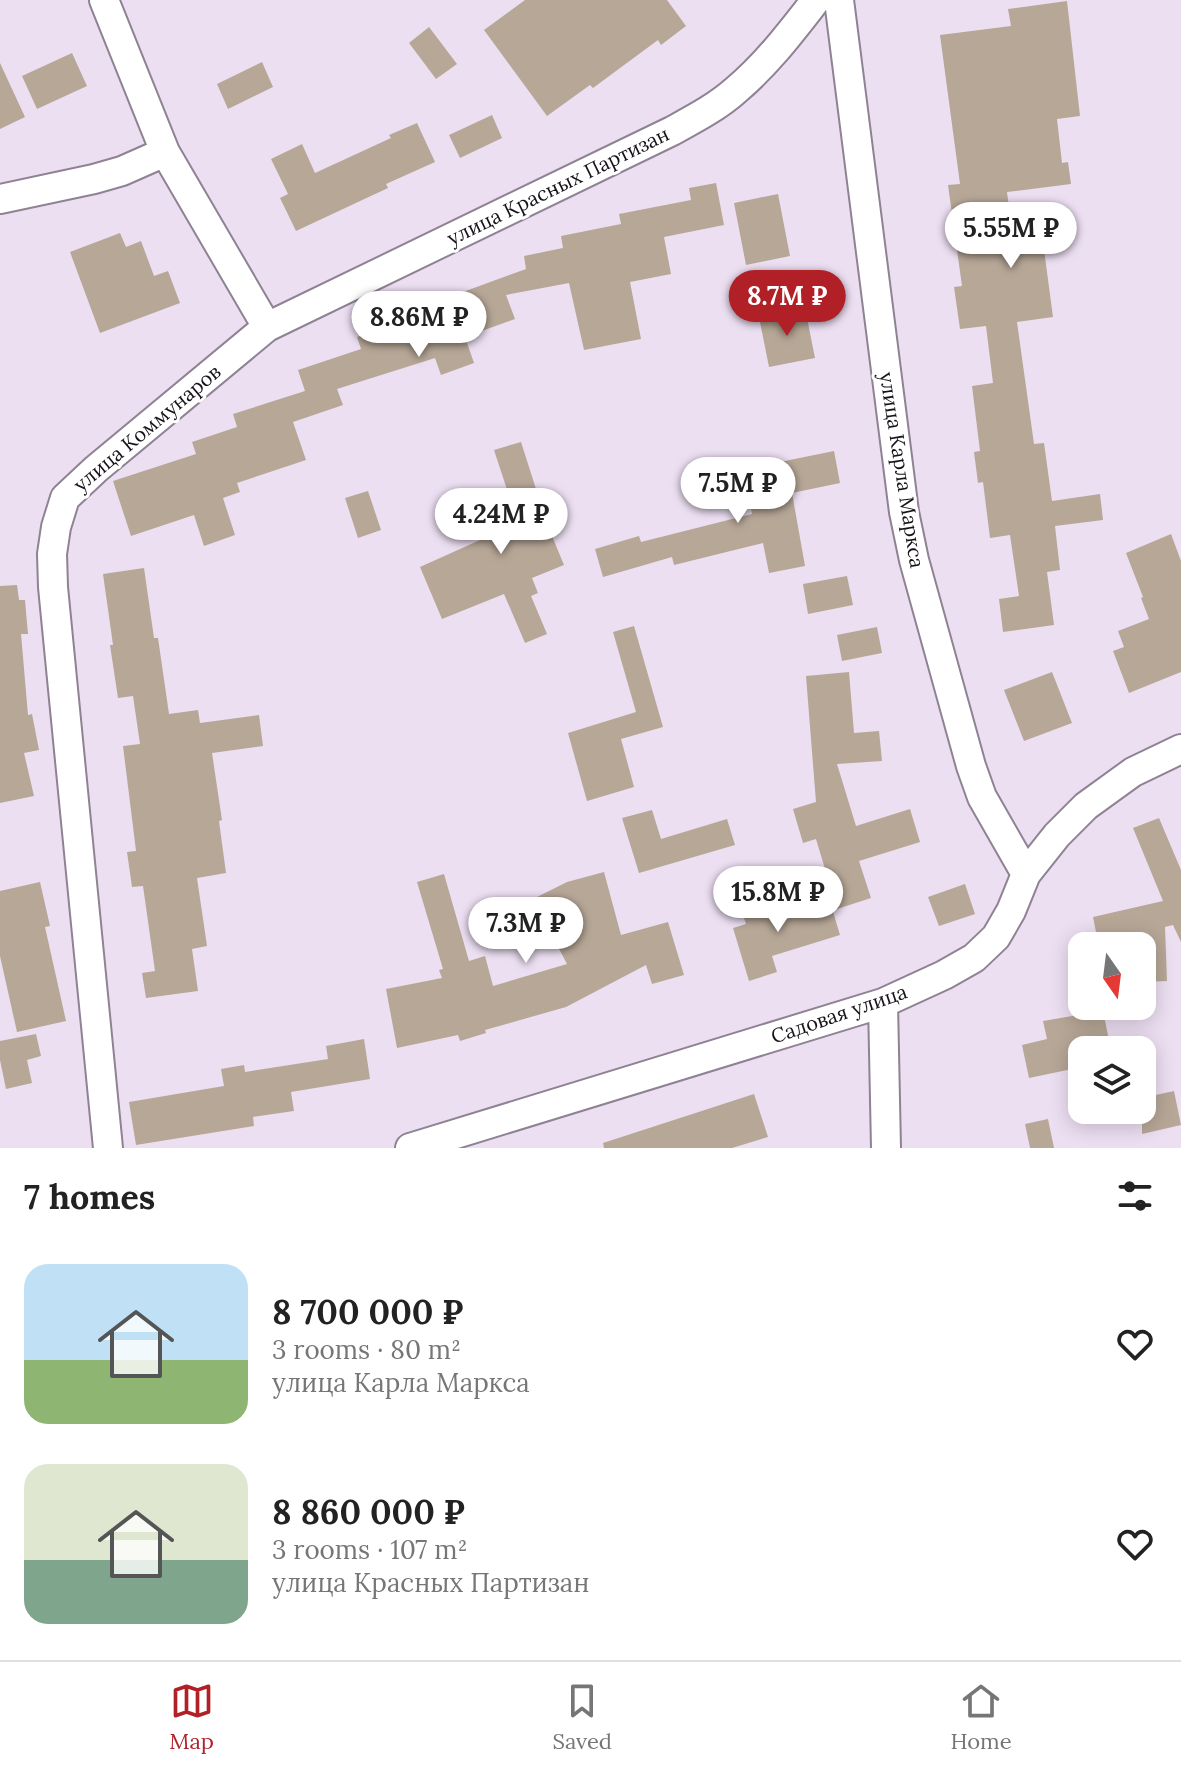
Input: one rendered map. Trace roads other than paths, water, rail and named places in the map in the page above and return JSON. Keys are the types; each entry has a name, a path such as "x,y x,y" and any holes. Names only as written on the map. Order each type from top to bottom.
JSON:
{"street":[{"path":"104,0 165,152 267,327"},
{"name":"улица Красных Партизан","path":"267,327 706,112 735,91 773,55 816,0"},
{"name":"улица Карла Маркса","path":"839,0 904,512 914,560 982,797 1026,874"},
{"path":"0,199 94,179 122,171 165,152"},
{"name":"улица Коммунаров","path":"108,1148 53,587 52,554 56,527 65,498 267,327"},
{"name":"Садовая улица","path":"410,1148 883,1003 944,975 974,958 996,937 1026,874 1057,835 1086,806 1133,772 1181,749"},
{"path":"883,1003 886,1148"}]}
